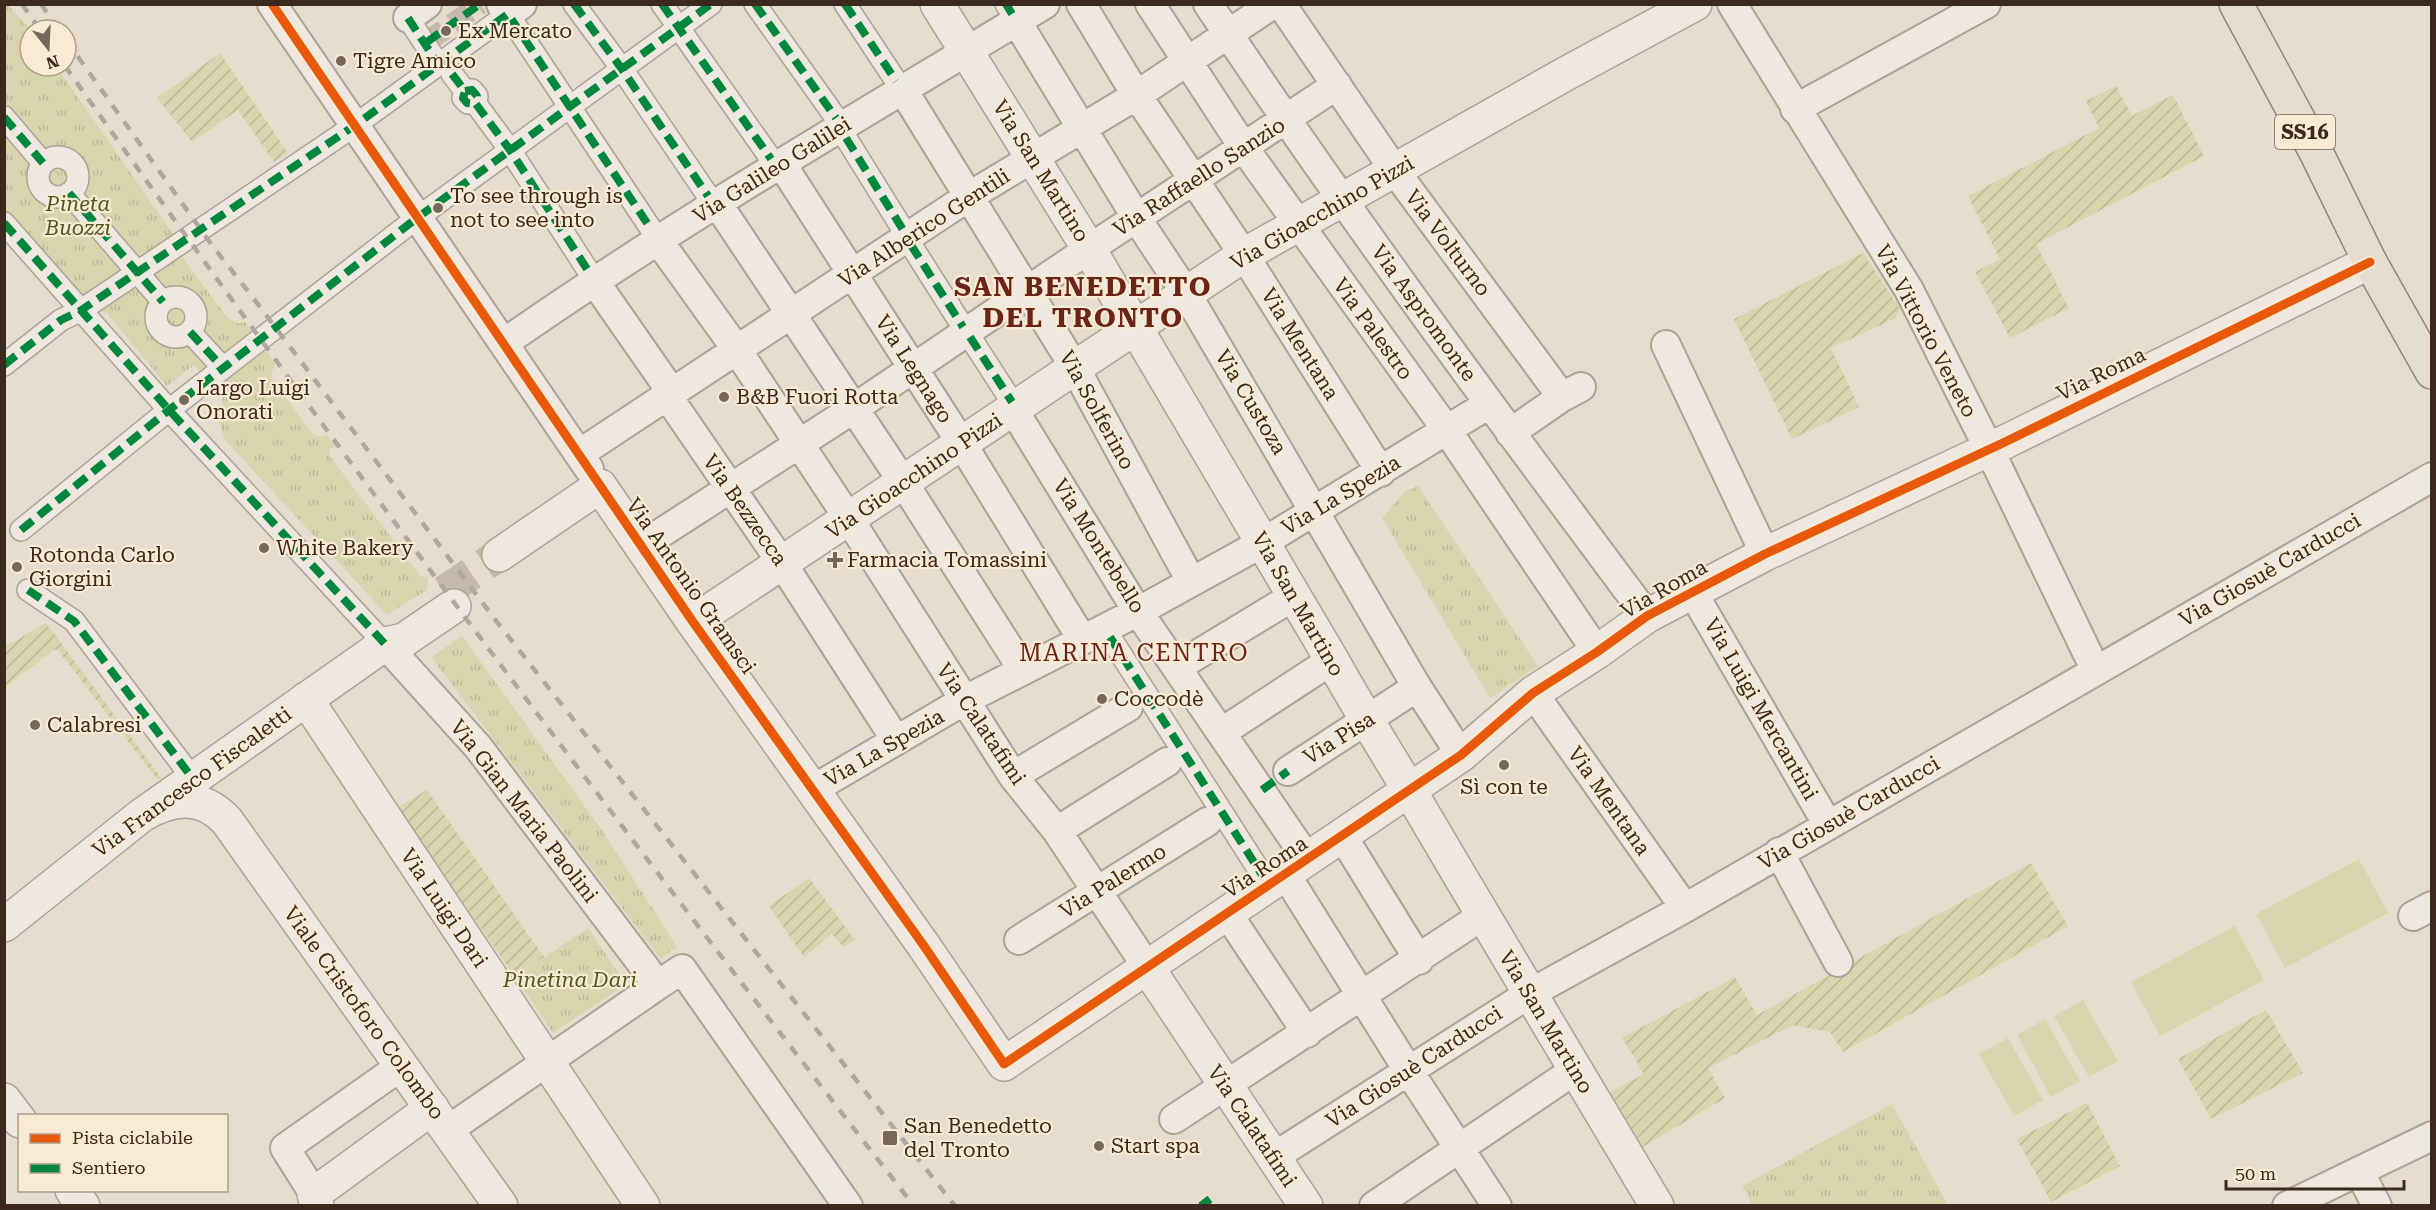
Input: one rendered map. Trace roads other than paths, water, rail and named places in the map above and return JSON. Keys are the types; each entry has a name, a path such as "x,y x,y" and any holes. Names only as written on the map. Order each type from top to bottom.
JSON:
{"main road":[{"name":"SS16","path":"2236,4 2317,154 2370,262 2432,372"}],"street":[{"name":"Via Antonio Gramsci","path":"272,4 693,622 924,946 1004,1064"},
{"path":"574,4 622,69 903,482 1023,670"},
{"name":"Via Legnago","path":"662,4 776,161 854,274 962,444 1096,638"},
{"path":"21,530 169,410 417,218 711,4"},
{"path":"755,4 836,118"},
{"name":"Via Solferino","path":"845,4 900,86 1075,368 1191,581"},
{"name":"Via San Martino","path":"937,4 1089,249 1332,660 1366,722 1409,790 1528,994 1657,1206"},
{"name":"Via Galileo Galilei","path":"504,343 591,276 655,235 900,86 967,51 1012,13 1045,4"},
{"name":"Via Mentana","path":"1081,4 1137,95 1244,255 1382,472"},
{"name":"Via Palestro","path":"1150,4 1244,148 1446,429 1597,652"},
{"name":"Via Aspromonte","path":"1208,4 1344,201 1489,404 1647,616"},
{"name":"Via Alberico Gentili","path":"579,454 968,197 1188,63 1273,4"},
{"name":"Via Volturno","path":"1281,4 1395,171 1572,392 1510,433"},
{"name":"Via Gioacchino Pizzi","path":"693,622 962,444 1013,405 1075,368 1244,255 1695,4"},
{"name":"Via Vittorio Veneto","path":"1732,4 1909,290 2096,670"},
{"path":"1795,109 1986,4"},
{"path":"4,365 61,320 80,311 354,126 458,83 510,8"},
{"name":"Via Calatafimi","path":"510,8 570,107 655,235 737,350 849,519 1013,776 1057,831 1306,1206"},
{"name":"Via Bezzecca","path":"414,9 458,83 510,150 591,276 666,384 668,397 782,563 896,740"},
{"name":"Via Custoza","path":"1012,13 1137,219 1186,293 1417,687 1461,755"},
{"name":"Via Raffaello Sanzio","path":"641,546 853,409 1089,249 1337,86"},
{"path":"4,117 43,163"},
{"name":"Via Montebello","path":"846,138 1139,611 1262,790 1286,871 1408,1070 1497,1206"},
{"path":"55,156 62,156 73,163 78,176 74,189 69,193 57,197 44,192 38,181 39,168 43,163 55,156"},
{"path":"69,193 163,302"},
{"name":"Via Gian Maria Paolini","path":"4,223 169,410 478,747 658,985"},
{"name":"Via Roma","path":"1004,1064 1286,871 1343,837 1461,755 1533,693 1597,652 1647,616 1765,554 1989,449 2370,262"},
{"path":"175,297 189,301 193,306 196,320 190,332 179,337 166,335 161,330 156,319 163,302 175,297"},
{"path":"190,332 223,368"},
{"path":"1666,345 1765,554"},
{"name":"Via La Spezia","path":"812,790 965,700 1023,670 1096,638 1382,472 1446,429 1489,404"},
{"name":"Via Giosuè Carducci","path":"1272,1158 1528,994 1685,908 2432,477"},
{"path":"504,562 567,509 600,486"},
{"path":"28,590 74,621 193,779"},
{"name":"Via Luigi Mercantini","path":"1693,592 1828,825"},
{"path":"1177,667 1294,596"},
{"name":"Via Francesco Fiscaletti","path":"4,925 142,815 385,644 393,626 449,599"},
{"path":"1096,638 1286,871"},
{"path":"1222,732 1332,660"},
{"name":"Via Pisa","path":"1262,790 1417,687"},
{"name":"Via Mentana","path":"1533,693 1685,908"},
{"name":"Via Luigi Dari","path":"306,699 643,1206"},
{"path":"1013,776 1128,707"},
{"name":"Viale Cristoforo Colombo","path":"226,756 220,771 219,794 227,821"},
{"path":"1057,831 1167,762"},
{"name":"Viale Cristoforo Colombo","path":"142,815 163,804 181,801 200,802 216,809 227,821 501,1206"},
{"name":"Via Palermo","path":"1019,940 1207,822"},
{"path":"1343,837 1419,960"},
{"path":"1779,852 1838,962"},
{"path":"1227,913 1307,1033"},
{"path":"1174,1119 1363,997 1482,916"},
{"path":"402,1066 285,1148 316,1200 440,1119 546,1062 682,969 848,1206"},
{"path":"1374,1206 1575,1070"},
{"path":"4,1100 18,1118"},
{"path":"2287,1206 2432,1136"},
{"path":"2360,1171 2377,1206"},
{"path":"73,1192 83,1206"}],"tunnel":[{"path":"427,42 480,4"},
{"path":"444,592 499,555"}],"railway":[{"path":"22,4 32,18"},
{"path":"41,4 51,18"},
{"path":"78,57 214,248 497,622 955,1206"},
{"path":"74,78 272,355 483,641 697,925 914,1206"}],"place":[{"name":"Ex Mercato","path":"446,31"},
{"name":"Tigre Amico","path":"341,61"},
{"name":"To see through is not to see into","path":"438,208"},
{"name":"B&B Fuori Rotta","path":"724,397"},
{"name":"Largo Luigi Onorati","path":"184,400"},
{"name":"White Bakery","path":"264,548"},
{"name":"Farmacia Tomassini","path":"835,560"},
{"name":"Rotonda Carlo Giorgini","path":"17,567"},
{"name":"Coccodè","path":"1102,699"},
{"name":"Calabresi","path":"35,725"},
{"name":"Sì con te","path":"1504,765"},
{"name":"San Benedetto del Tronto","path":"890,1138"},
{"name":"Start spa","path":"1099,1146"}],"district":[{"name":"SAN BENEDETTO DEL TRONTO","path":"1083,302"},
{"name":"MARINA CENTRO","path":"1134,653"}],"park label":[{"name":"Pineta Buozzi","path":"78,216"},
{"name":"Pinetina Dari","path":"570,980"}]}
